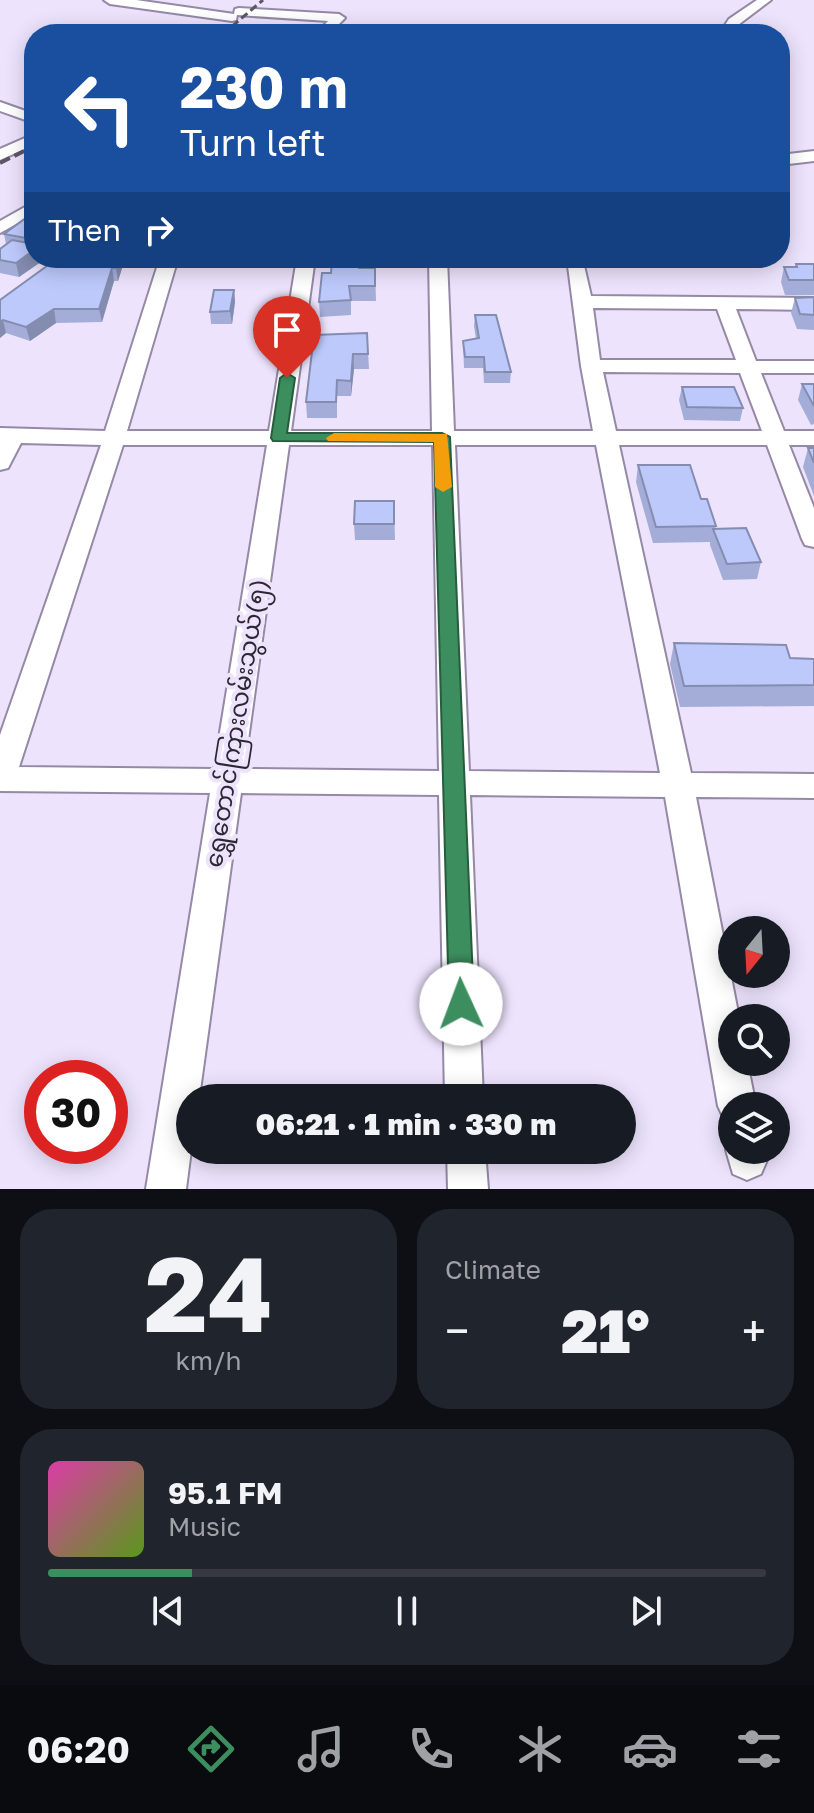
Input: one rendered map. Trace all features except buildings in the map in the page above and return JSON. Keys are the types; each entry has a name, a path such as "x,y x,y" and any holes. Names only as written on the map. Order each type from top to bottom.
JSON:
{"street":[{"path":"110,0 231,18 339,18 333,24"},
{"path":"231,18 255,0"},
{"path":"732,24 765,0"},
{"path":"0,106 24,115"},
{"path":"0,155 24,144"},
{"path":"790,159 814,156"},
{"path":"0,228 24,213"},
{"path":"166,268 114,438 0,779 814,786"},
{"name":"ရွှေတောင်ကြားလမ်းသွယ်(၅)","path":"166,1189 304,268"},
{"path":"438,268 464,1084"},
{"path":"577,268 591,366 678,785 734,1092"},
{"path":"581,302 814,304"},
{"path":"724,303 814,539"},
{"path":"591,366 814,367"},
{"path":"0,463 6,436 814,438"},
{"path":"467,1164 468,1189"}],"railway":[{"path":"235,24 263,0"},
{"path":"0,163 24,151"}],"slow traffic":[{"path":"334,438 442,437 443,487"}],"route":[{"path":"287,378 278,438 442,437 461,1004"}]}
